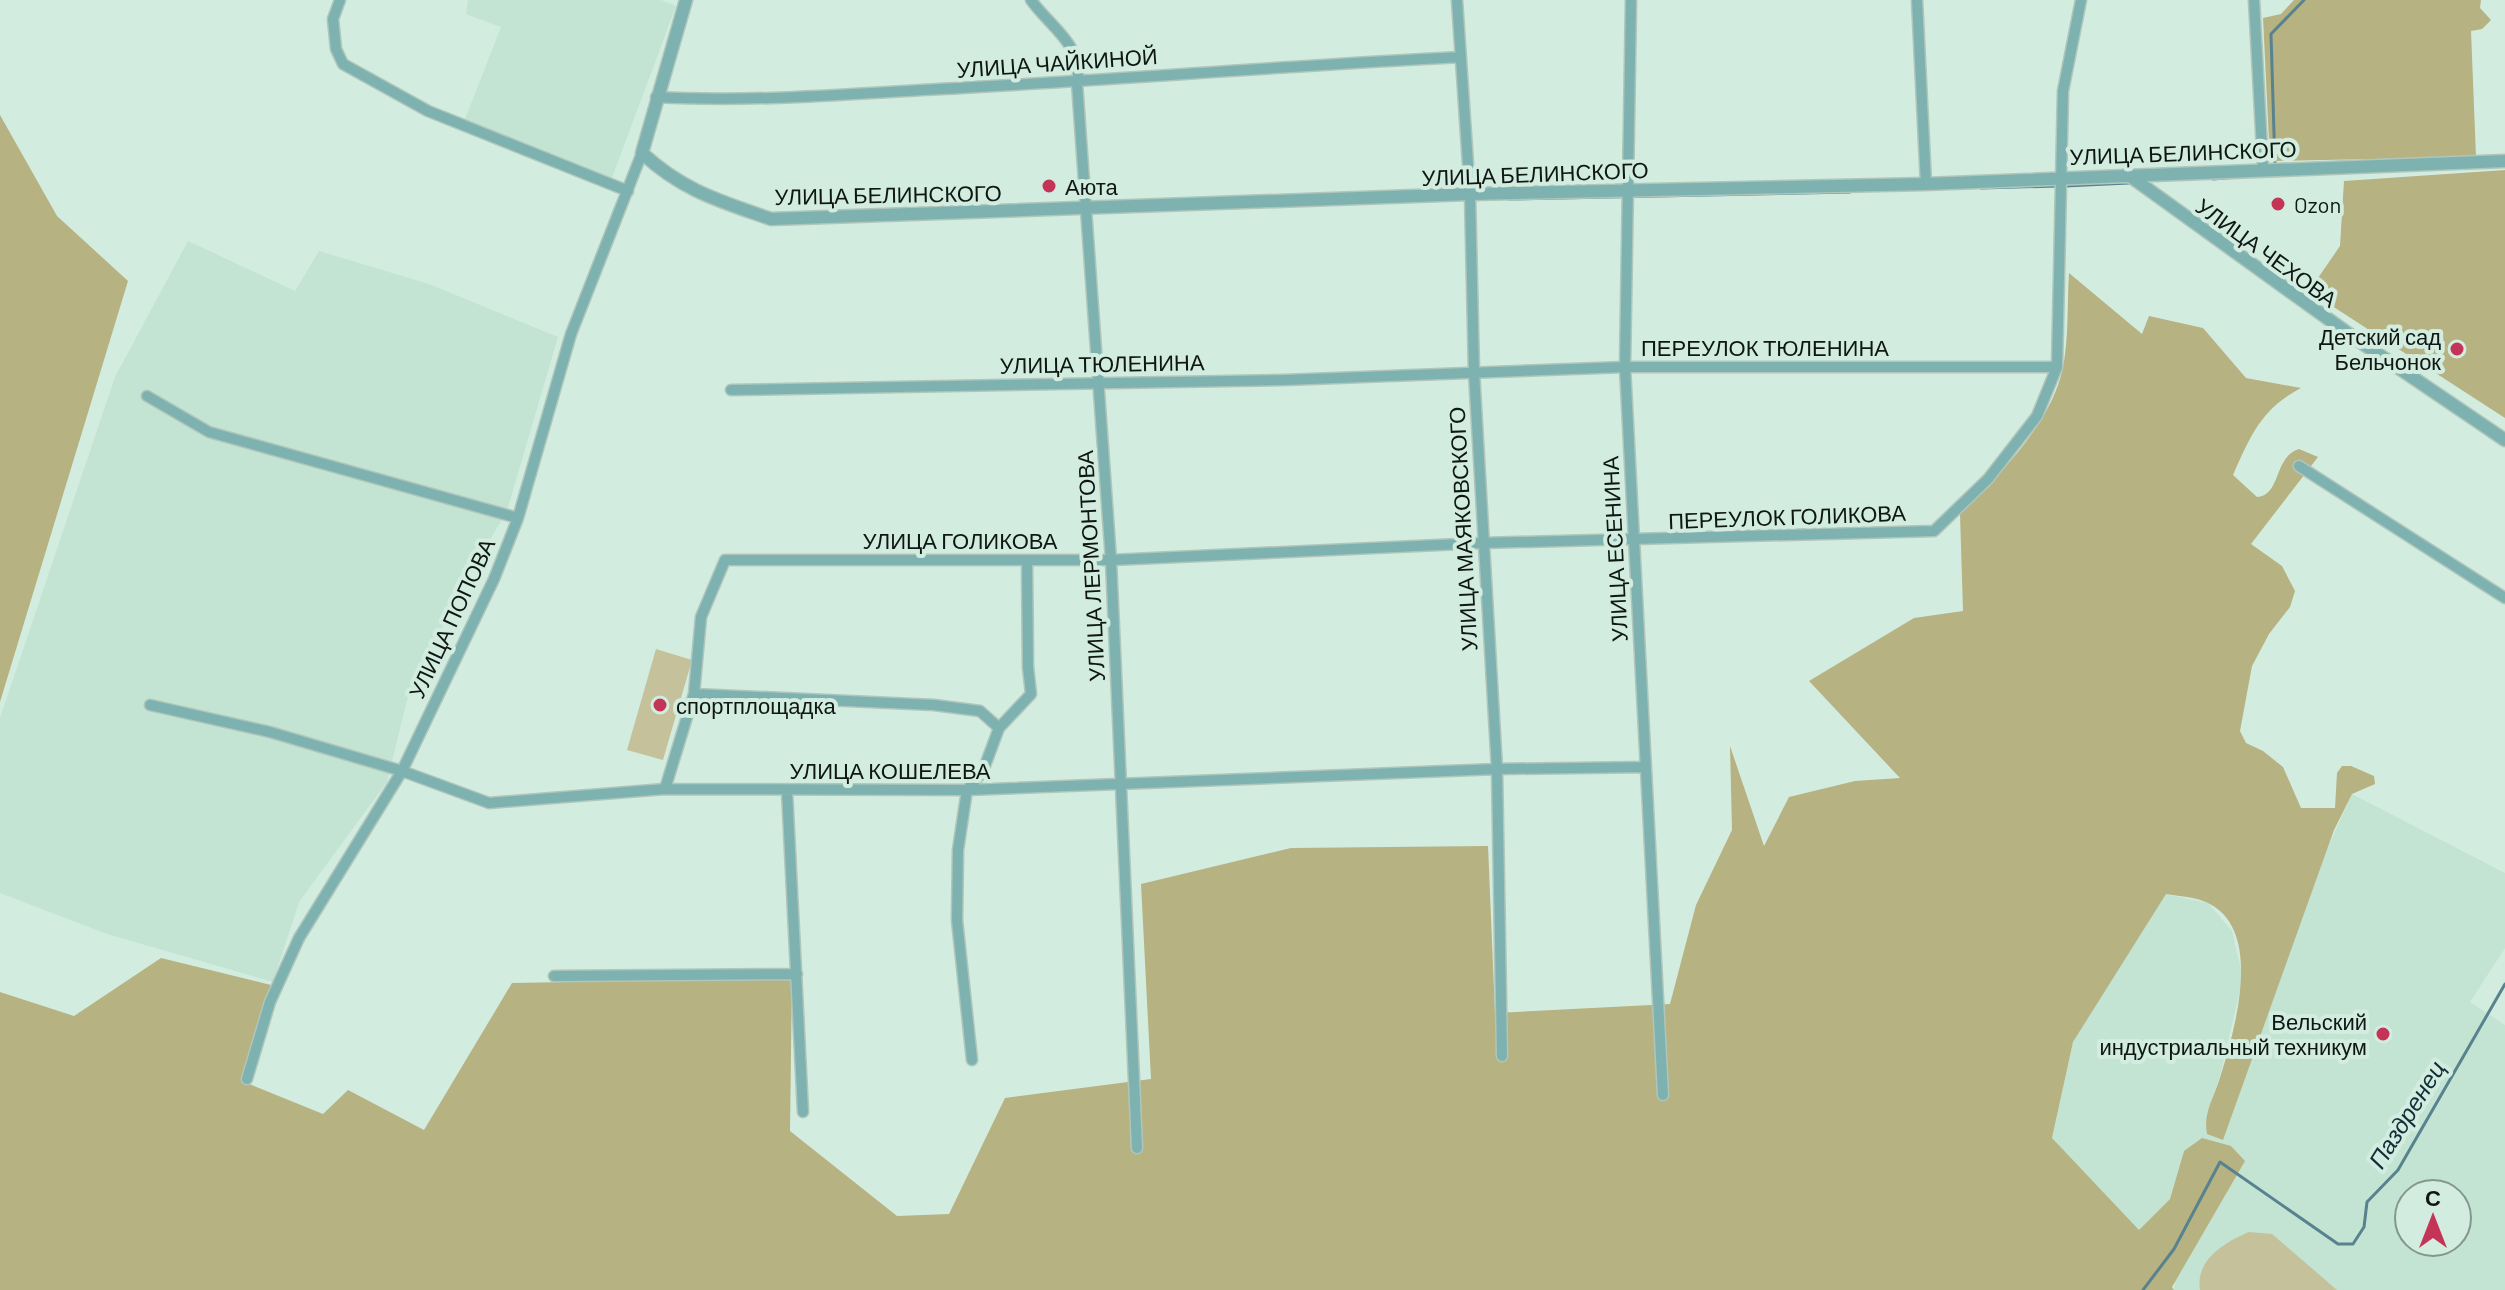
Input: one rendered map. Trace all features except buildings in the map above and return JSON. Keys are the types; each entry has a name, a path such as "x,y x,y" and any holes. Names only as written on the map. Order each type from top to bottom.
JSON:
{"street":[{"path":"340,0 333,19 336,49 343,64 428,111 628,191"},
{"path":"642,153 686,0"},
{"name":"УЛИЦА ЛЕРМОНТОВА","path":"1031,0 1071,44 1080,67 1077,83 1111,560 1137,1148"},
{"name":"УЛИЦА МАЯКОВСКОГО","path":"1457,0 1470,194 1482,543 1497,769 1502,1056"},
{"name":"УЛИЦА ЕСЕНИНА","path":"1631,0 1625,367 1663,1095"},
{"path":"1917,0 1926,184"},
{"path":"2057,367 2063,91 2081,0"},
{"path":"2254,0 2263,168"},
{"name":"УЛИЦА ЧАЙКИНОЙ","path":"656,97 717,101 1077,83 1268,65 1461,57"},
{"name":"УЛИЦА ПОПОВА","path":"247,1079 270,1002 299,938 402,771 494,579 518,518 571,334 642,153"},
{"name":"УЛИЦА БЕЛИНСКОГО","path":"642,153 667,176 692,191 771,219 1470,194 1926,184 2263,168 2505,161"},
{"name":"УЛИЦА ЧЕХОВА","path":"2127,174 2356,339 2505,440"},
{"name":"ПЕРЕУЛОК ТЮЛЕНИНА","path":"1474,372 1625,367 2057,367"},
{"name":"ПЕРЕУЛОК ГОЛИКОВА","path":"1482,543 1934,531 1988,479 2037,416 2057,367"},
{"name":"УЛИЦА ТЮЛЕНИНА","path":"731,390 1474,372"},
{"path":"147,396 209,432 518,518"},
{"path":"2299,466 2505,598"},
{"name":"УЛИЦА ГОЛИКОВА","path":"665,789 694,694 701,617 725,560 1111,560 1482,543"},
{"path":"972,1060 957,920 958,850 967,790 983,771 999,728 1031,694 1027,560"},
{"path":"694,694 934,705 980,711 999,728"},
{"name":"УЛИЦА КОШЕЛЕВА","path":"150,705 270,732 402,771 489,803 665,789 967,790 1497,769 1645,767"},
{"path":"787,791 803,1112"},
{"path":"554,976 797,974"}],"shaded area":[{"path":"468,0 661,0 676,6 612,178 465,119 501,27 466,14"},
{"path":"2294,0 2481,0 2480,8 2491,20 2482,29 2471,31 2476,157 2270,161 2263,18 2281,14"},
{"path":"0,115 57,216 128,281 0,702"},
{"name":"Детский сад Бельчонок","path":"2505,170 2505,418 2309,291 2340,246 2344,181"},
{"path":"188,241 295,291 319,251 429,284 558,337 507,511 460,591 407,700 387,782 299,902 273,982 107,934 0,893 0,718 115,377"},
{"path":"2069,273 2142,334 2149,316 2203,328 2246,378 2301,388 2276,405 2259,424 2233,475 2257,497 2270,490 2291,453 2299,449 2318,457 2251,544 2282,566 2295,591 2290,607 2269,634 2252,666 2240,731 2246,743 2263,751 2283,767 2301,808 2335,808 2337,773 2342,766 2351,766 2374,776 2375,784 2352,794 2334,830 2223,1140 2207,1134 2206,1120 2237,1012 2241,960 2236,936 2226,917 2208,903 2166,894 2073,1042 2052,1138 2139,1230 2170,1199 2184,1151 2202,1138 2231,1146 2245,1161 2172,1287 2174,1290 0,1290 0,992 74,1016 161,958 271,985 242,1081 323,1114 348,1090 424,1130 512,983 792,978 790,1131 897,1216 949,1214 1005,1098 1151,1079 1141,884 1291,848 1488,846 1495,1013 1670,1004 1696,905 1732,830 1730,746 1764,846 1789,797 1855,781 1900,778 1809,681 1914,618 1963,611 1960,514 2022,447 2048,408 2063,367"},
{"name":"спортплощадка","path":"656,649 692,660 663,760 627,750"},
{"name":"Вельский индустриальный техникум","path":"2352,794 2505,873 2505,948 2470,1002 2505,1025 2505,1290 2174,1290 2184,1151 2170,1199 2139,1230 2052,1139 2073,1042 2165,894 2208,903 2232,931 2243,978 2219,1080 2206,1116"},
{"path":"2249,1232 2272,1234 2337,1290 2200,1290 2202,1270 2207,1261 2222,1247"}],"waterway":[{"path":"2275,167 2271,34 2304,0"},
{"path":"2213,179 2275,174"},
{"path":"2065,186 2129,183"},
{"path":"1981,188 2058,186"},
{"path":"1509,199 1850,192"},
{"name":"Паздренец","path":"2143,1290 2174,1249 2220,1162 2338,1244 2353,1244 2364,1227 2367,1202 2398,1170 2505,984"}],"place":[{"name":"Аюта","path":"1049,186"},
{"name":"Ozon","path":"2278,204"},
{"name":"Детский сад Бельчонок","path":"2457,349"},
{"name":"спортплощадка","path":"660,705"},
{"name":"Вельский индустриальный техникум","path":"2383,1034"}]}
